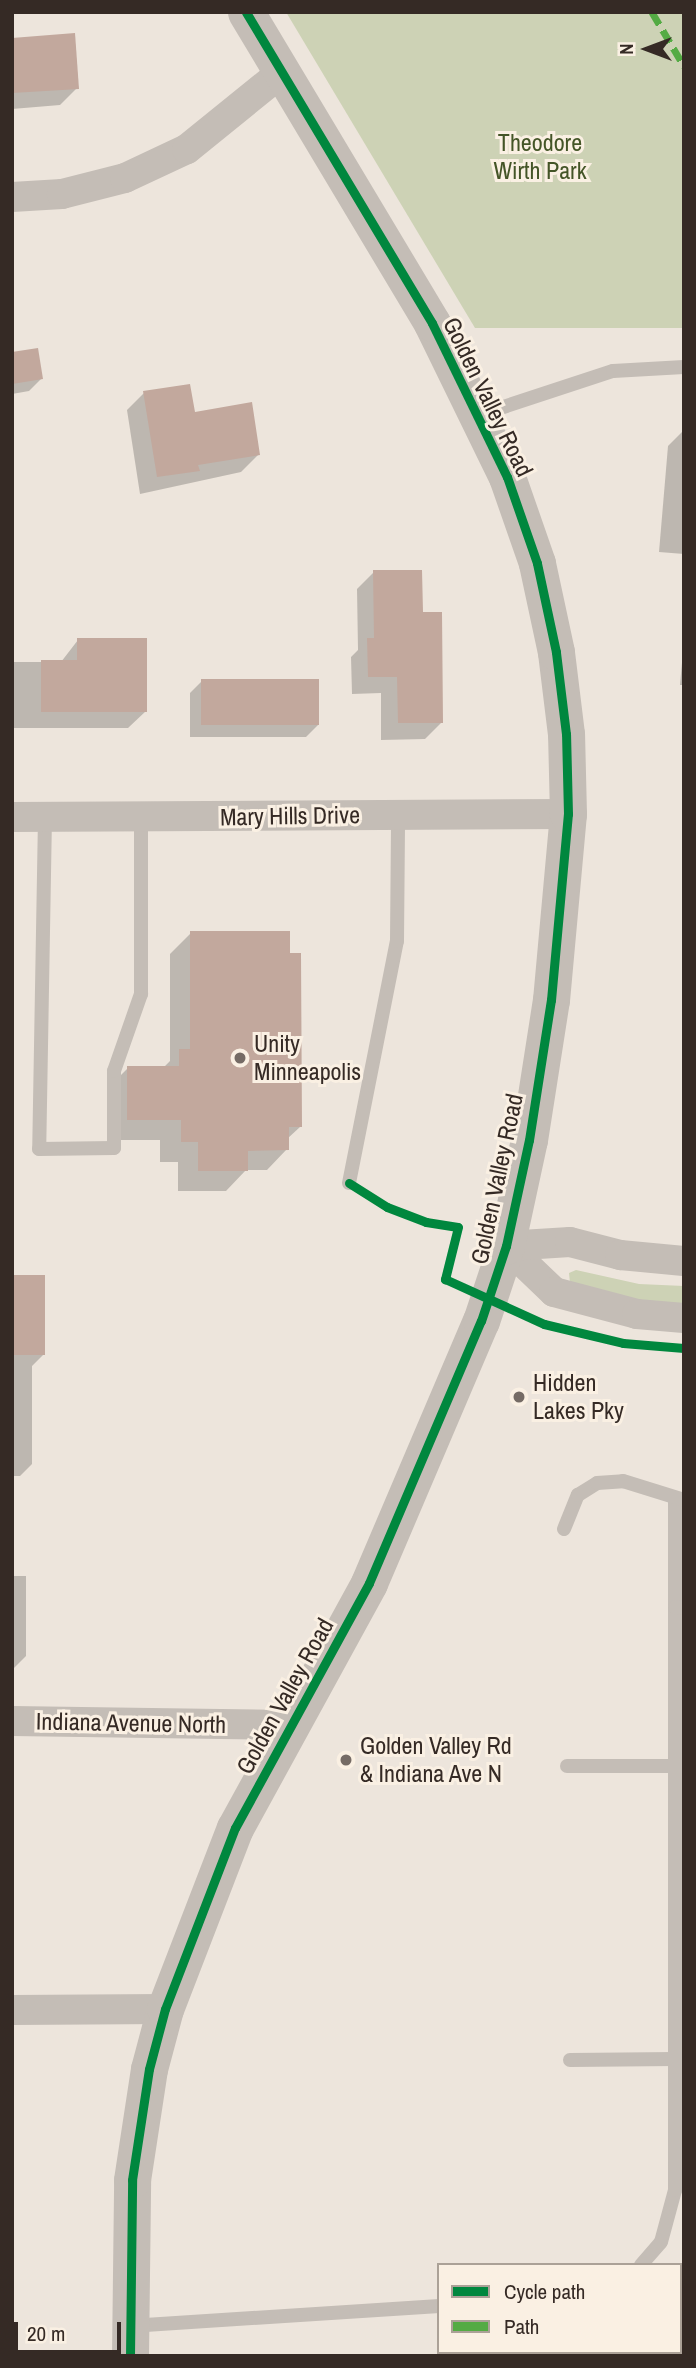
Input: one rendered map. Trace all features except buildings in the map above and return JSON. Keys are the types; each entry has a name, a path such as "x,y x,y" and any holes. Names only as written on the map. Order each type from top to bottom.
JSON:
{"street":[{"name":"Golden Valley Road","path":"130,2341 132,2180 149,2069 164,2010 211,1881 291,1725 369,1583 433,1441 506,1246 551,1000 568,814 563,707 537,563 479,415 432,323 246,12"},
{"path":"12,197 62,194 125,178 187,149 281,73"},
{"name":"Mary Hills Drive","path":"12,817 568,814"},
{"path":"506,1246 570,1242 620,1255 684,1261"},
{"path":"506,1246 554,1292 637,1314 684,1318"},
{"name":"Indiana Avenue North","path":"12,1721 291,1725"},
{"path":"12,2010 164,2010"}],"lane":[{"path":"479,415 612,371 684,367"},
{"path":"349,1184 397,941 398,815"},
{"path":"45,817 39,1149 114,1148 114,1072 141,994 141,818"},
{"path":"565,1529 578,1494 597,1483 623,1481 648,1486 680,1500 680,1607 674,1766 676,2190 661,2242 643,2263"},
{"path":"568,1766 674,1766"},
{"path":"570,2060 676,2059"},
{"path":"130,2341 437,2306"}],"green space":[{"name":"Theodore Wirth Park","path":"286,12 684,12 684,328 475,328"},
{"path":"576,1270 639,1284 684,1286 684,1308 662,1307 570,1283 569,1273"}],"marked path":[{"path":"652,12 684,66"}],"cycle path":[{"path":"130,2356 132,2180 149,2069 165,2009 235,1828 369,1583 481,1321 506,1246 529,1140 551,1000 568,814 566,734 556,652 537,563 507,477 432,323 246,12"},
{"path":"349,1183 387,1207 426,1222 458,1227 445,1279 544,1324 623,1343 684,1348"}],"place":[{"name":"Unity Minneapolis","path":"240,1058"},
{"name":"Hidden Lakes Pky","path":"519,1397"},
{"name":"Golden Valley Rd & Indiana Ave N","path":"346,1760"}]}
